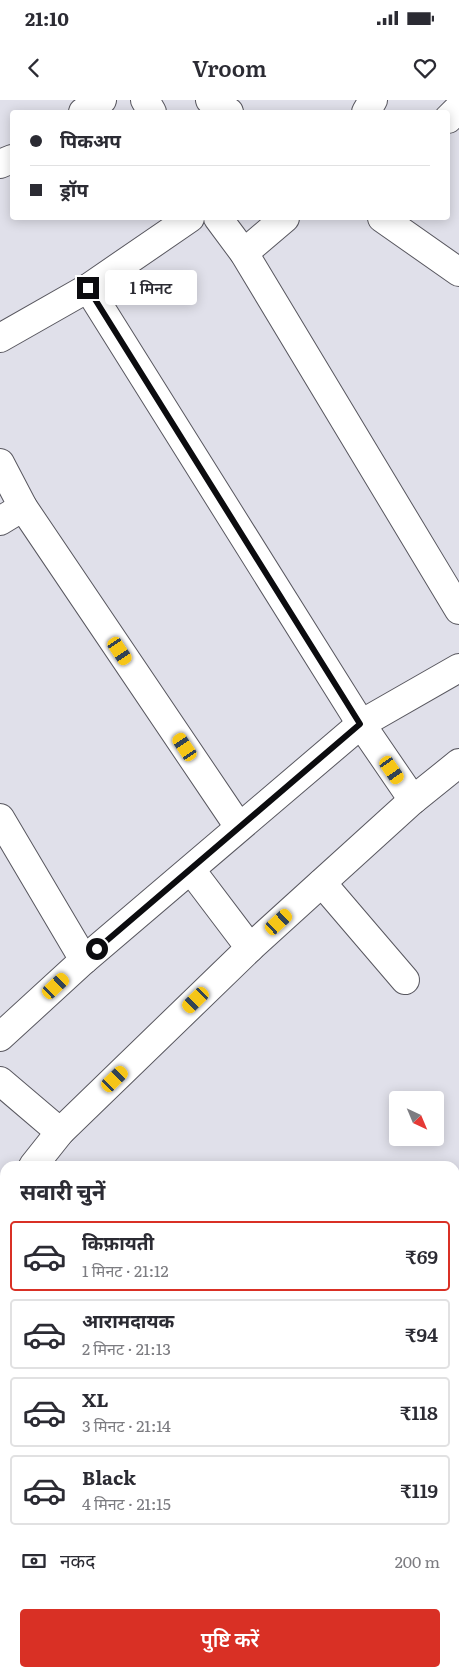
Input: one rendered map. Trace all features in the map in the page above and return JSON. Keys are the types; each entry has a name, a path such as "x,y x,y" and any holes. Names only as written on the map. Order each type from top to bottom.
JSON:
{"street":[{"path":"86,110 102,100"},
{"path":"210,100 226,110"},
{"path":"450,117 459,108"},
{"path":"0,338 88,288 187,220"},
{"path":"219,220 244,253 459,610"},
{"path":"244,253 283,220"},
{"path":"385,220 459,272"},
{"path":"88,288 360,724 414,800"},
{"path":"0,463 23,507 239,827"},
{"path":"0,521 23,507"},
{"path":"0,1037 84,960 360,724 459,668"},
{"path":"37,1161 60,1132 250,948 414,800 459,764"},
{"path":"0,818 84,960"},
{"path":"191,870 250,948"},
{"path":"322,883 405,980"},
{"path":"0,1081 60,1132"}],"route":[{"path":"88,288 360,724 97,949"}]}
